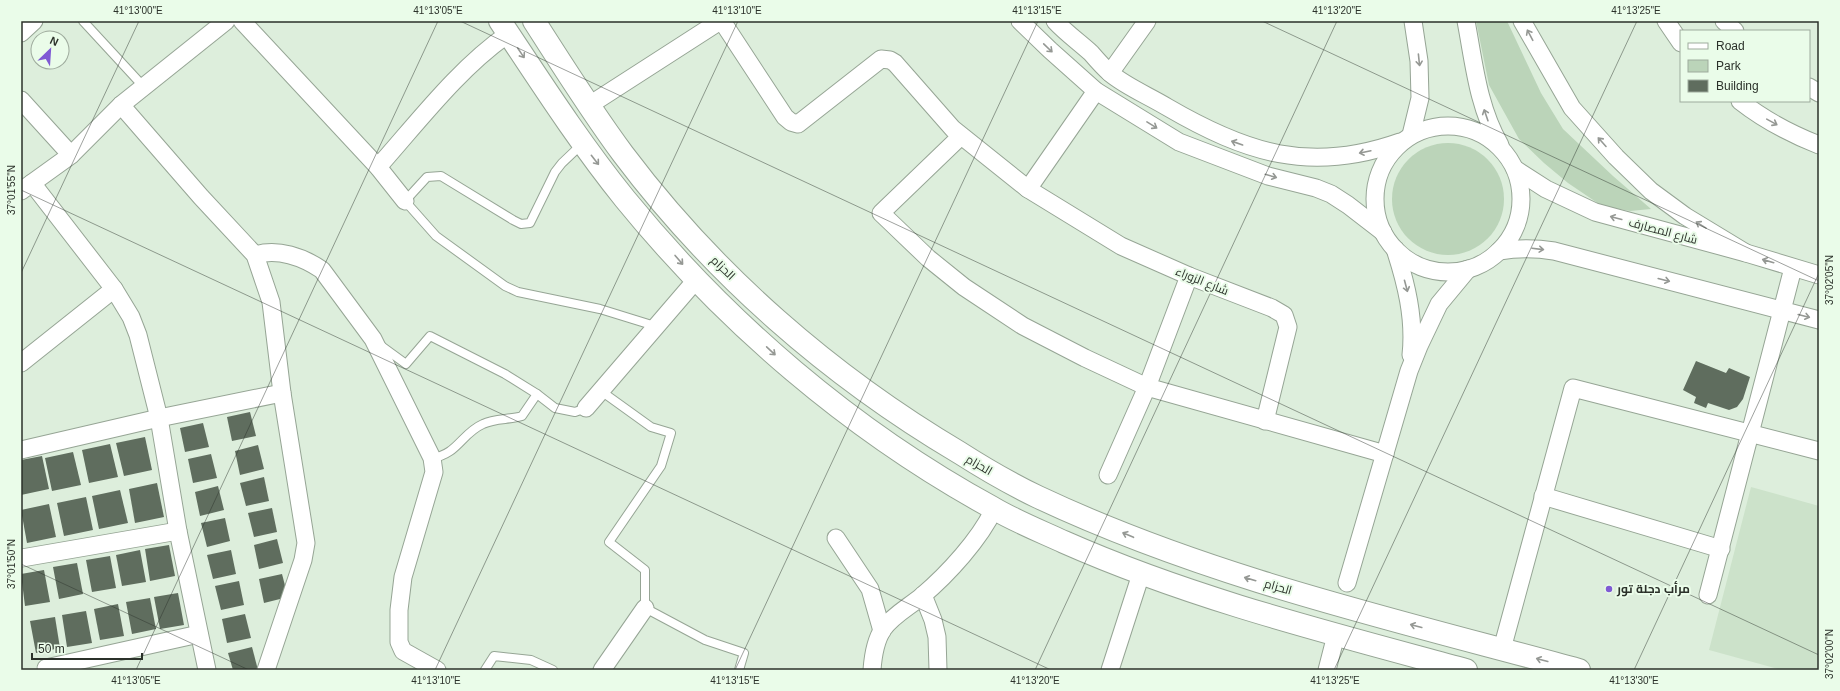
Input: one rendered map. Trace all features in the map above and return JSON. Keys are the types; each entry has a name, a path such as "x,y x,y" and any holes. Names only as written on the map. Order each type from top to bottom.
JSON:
{"main road":[{"name":"الحزام","path":"534,21 588,106 624,155 710,257 757,302 834,369 927,434 980,466 1036,496 1146,543 1244,578 1579,670"},
{"path":"504,27 582,144 625,198 696,280 782,362 849,414 914,460 994,509 1090,554 1141,574 1246,610 1466,670"}],"street":[{"path":"21,33 34,21"},
{"path":"207,670 178,531 158,418 138,335 131,317 114,289 27,187 71,155 121,105 226,21"},
{"path":"242,21 378,167 405,201"},
{"path":"588,106 721,21"},
{"name":"شارع الزوراء","path":"721,21 785,117 791,122 798,124 881,59 890,60 895,63 952,129 1028,189 1121,246 1189,276 1272,308 1284,316 1288,327 1265,420"},
{"path":"1020,21 1096,91 1179,142 1268,176 1316,188 1330,194 1384,232"},
{"path":"1055,21 1110,73 1202,128 1232,141 1264,151 1292,157 1328,158 1366,152 1407,138 1432,127 1460,127 1476,131 1486,136 1503,150"},
{"path":"1110,73 1147,21"},
{"path":"1409,371 1412,344 1409,298 1395,249 1384,232 1376,211 1375,189 1384,163 1407,138 1420,98 1419,61 1413,21"},
{"path":"1395,249 1416,264 1433,270 1451,272 1468,269 1485,262 1500,251 1513,233 1520,213 1521,190 1515,169 1491,130 1482,101 1466,21"},
{"path":"1522,21 1572,108 1616,156 1651,191 1685,216 1746,253"},
{"path":"1666,21 1680,42"},
{"path":"1724,21 1733,30"},
{"path":"378,167 447,90 486,51 504,27"},
{"path":"1810,88 1819,93"},
{"path":"1028,189 1096,91"},
{"path":"21,100 71,155"},
{"path":"1741,102 1753,111 1774,123 1819,145"},
{"path":"121,105 201,197 255,254 271,302 282,393 306,543 303,560 266,670"},
{"path":"961,136 881,213 944,272 1023,326 1085,358 1147,387 1385,454"},
{"name":"شارع المصارف","path":"1515,169 1546,189 1595,212 1746,253 1819,275"},
{"path":"1500,251 1517,248 1536,248 1554,251 1819,320"},
{"path":"255,254 267,251 278,253 310,262 322,270 373,339 432,458 434,472 403,577 399,617 399,642 403,651 437,670"},
{"path":"1708,595 1793,268"},
{"path":"1348,583 1409,371 1418,346 1439,304 1468,269"},
{"path":"1108,475 1147,387 1189,276"},
{"path":"586,408 696,280"},
{"path":"21,363 114,289"},
{"path":"1502,649 1573,388 1819,451"},
{"path":"21,450 158,418 282,393"},
{"path":"1544,496 1721,549"},
{"path":"872,670 875,645 882,630 890,620 923,595 969,550 986,526 994,509"},
{"path":"22,558 178,531"},
{"path":"836,538 870,589 882,630"},
{"path":"1110,670 1141,574"},
{"path":"923,595 937,637 938,670"},
{"path":"602,670 645,608"},
{"path":"46,668 199,634"},
{"path":"1327,670 1336,635"}],"lane":[{"path":"83,21 143,86"},
{"path":"582,144 562,163 555,172 530,223 522,224 513,220 441,176 427,177 405,201 436,236 505,286 518,292 600,309 655,326"},
{"path":"373,339 406,364 430,336 505,374 537,394 555,408 575,412 586,408"},
{"path":"601,391 651,427 671,433 661,466 609,542 645,570 645,608 705,640 744,653 739,670"},
{"path":"432,458 445,456 474,428 481,424 489,421 522,416 537,394"},
{"path":"485,670 494,656 531,660 553,670"}],"shaded area":[{"path":"1751,487 1819,506 1819,670 1782,670 1709,650"}],"green space":[{"path":"1476,21 1507,21 1541,93 1563,129 1651,209 1630,211 1602,206 1568,183 1519,139 1489,85"},
{"path":"1448,143 1469,148 1479,153 1487,160 1494,168 1499,178 1504,199 1499,220 1494,230 1487,238 1479,245 1469,250 1448,255 1427,250 1417,245 1409,238 1402,230 1397,220 1392,199 1397,178 1402,168 1409,160 1417,153 1427,148"}],"building":[{"path":"1696,361 1726,373 1729,368 1750,377 1743,399 1737,407 1729,410 1708,403 1706,408 1694,403 1696,397 1683,390"},
{"path":"250,412 256,436 232,441 227,417"},
{"path":"203,423 209,447 185,452 180,428"},
{"path":"145,437 152,470 124,476 116,443"},
{"path":"110,444 118,477 89,483 82,450"},
{"path":"258,445 264,469 240,475 235,451"},
{"path":"73,452 81,485 52,491 45,458"},
{"path":"211,454 217,478 193,483 188,459"},
{"path":"42,456 49,489 21,495 21,460"},
{"path":"264,477 269,501 246,506 240,483"},
{"path":"157,483 164,517 135,523 129,489"},
{"path":"218,486 224,510 200,516 195,492"},
{"path":"120,490 128,523 99,529 92,496"},
{"path":"86,497 93,530 64,536 57,503"},
{"path":"49,504 56,537 27,543 21,510"},
{"path":"272,508 277,532 254,537 248,513"},
{"path":"225,518 230,541 207,547 201,523"},
{"path":"277,539 283,563 259,569 254,545"},
{"path":"169,545 175,576 150,581 145,549"},
{"path":"140,550 146,582 122,586 116,555"},
{"path":"231,550 236,574 213,579 207,555"},
{"path":"110,556 116,588 92,592 86,560"},
{"path":"77,563 83,594 59,599 53,567"},
{"path":"44,570 50,602 25,606 21,574"},
{"path":"282,574 288,597 264,603 259,579"},
{"path":"239,581 244,605 221,610 215,586"},
{"path":"178,593 184,625 160,629 154,597"},
{"path":"150,598 156,629 132,634 126,602"},
{"path":"118,604 124,636 100,640 94,609"},
{"path":"86,611 92,643 67,647 62,615"},
{"path":"245,614 251,638 227,643 222,619"},
{"path":"55,617 60,648 36,653 30,621"},
{"path":"252,647 258,670 233,670 228,653"}],"place":[{"name":"مرأب دجلة تور","path":"1609,589"}]}
